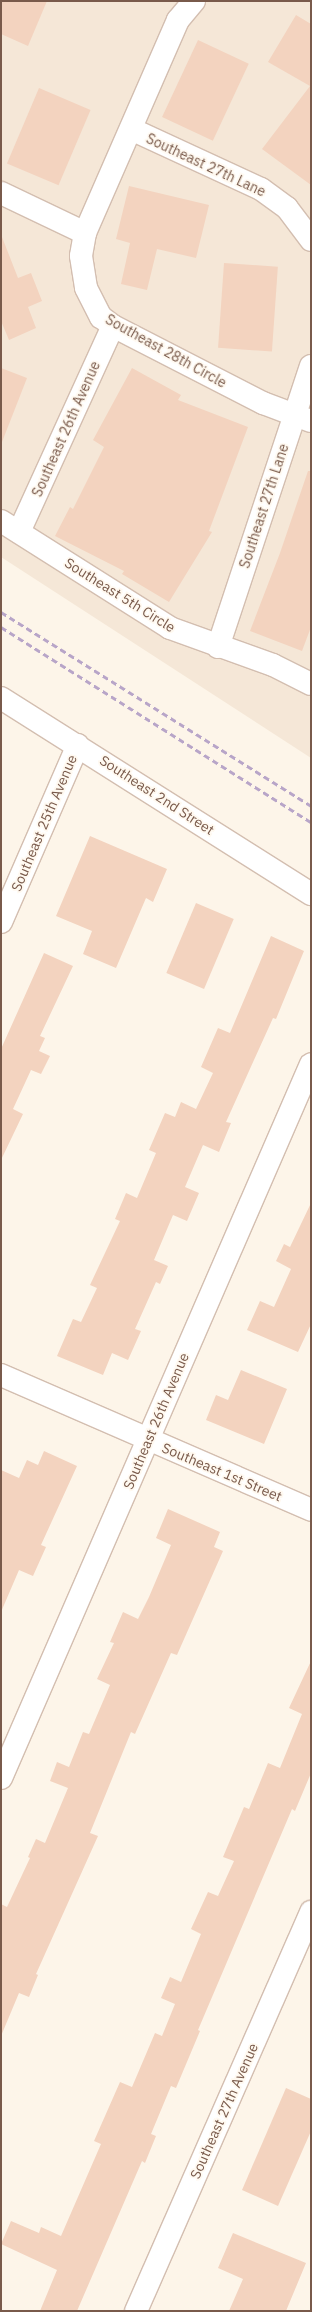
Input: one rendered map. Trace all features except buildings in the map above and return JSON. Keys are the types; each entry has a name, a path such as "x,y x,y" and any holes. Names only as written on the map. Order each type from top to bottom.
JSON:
{"street":[{"name":"Southeast 28th Circle","path":"194,1 178,20 85,233 81,256 86,288 101,317 113,326 263,403 302,418"},
{"name":"Southeast 27th Lane","path":"130,129 261,189 287,208 311,240"},
{"path":"1,192 85,233"},
{"name":"Southeast 26th Avenue","path":"20,532 113,326"},
{"name":"Southeast 27th Lane","path":"218,647 302,418 311,366"},
{"name":"Southeast 5th Circle","path":"1,521 170,628 218,647 273,664 311,684"},
{"name":"Southeast 2nd Street","path":"1,698 78,745 311,894"},
{"name":"Southeast 25th Avenue","path":"1,922 78,745"},
{"name":"Southeast 26th Avenue","path":"1,1778 311,1064"},
{"name":"Southeast 1st Street","path":"1,1376 311,1510"},
{"name":"Southeast 27th Avenue","path":"136,2311 311,1912"}],"shaded area":[{"path":"1,1 311,1 311,758 1,557"}],"railway":[{"path":"1,612 311,806"},
{"path":"1,627 311,822"}]}
